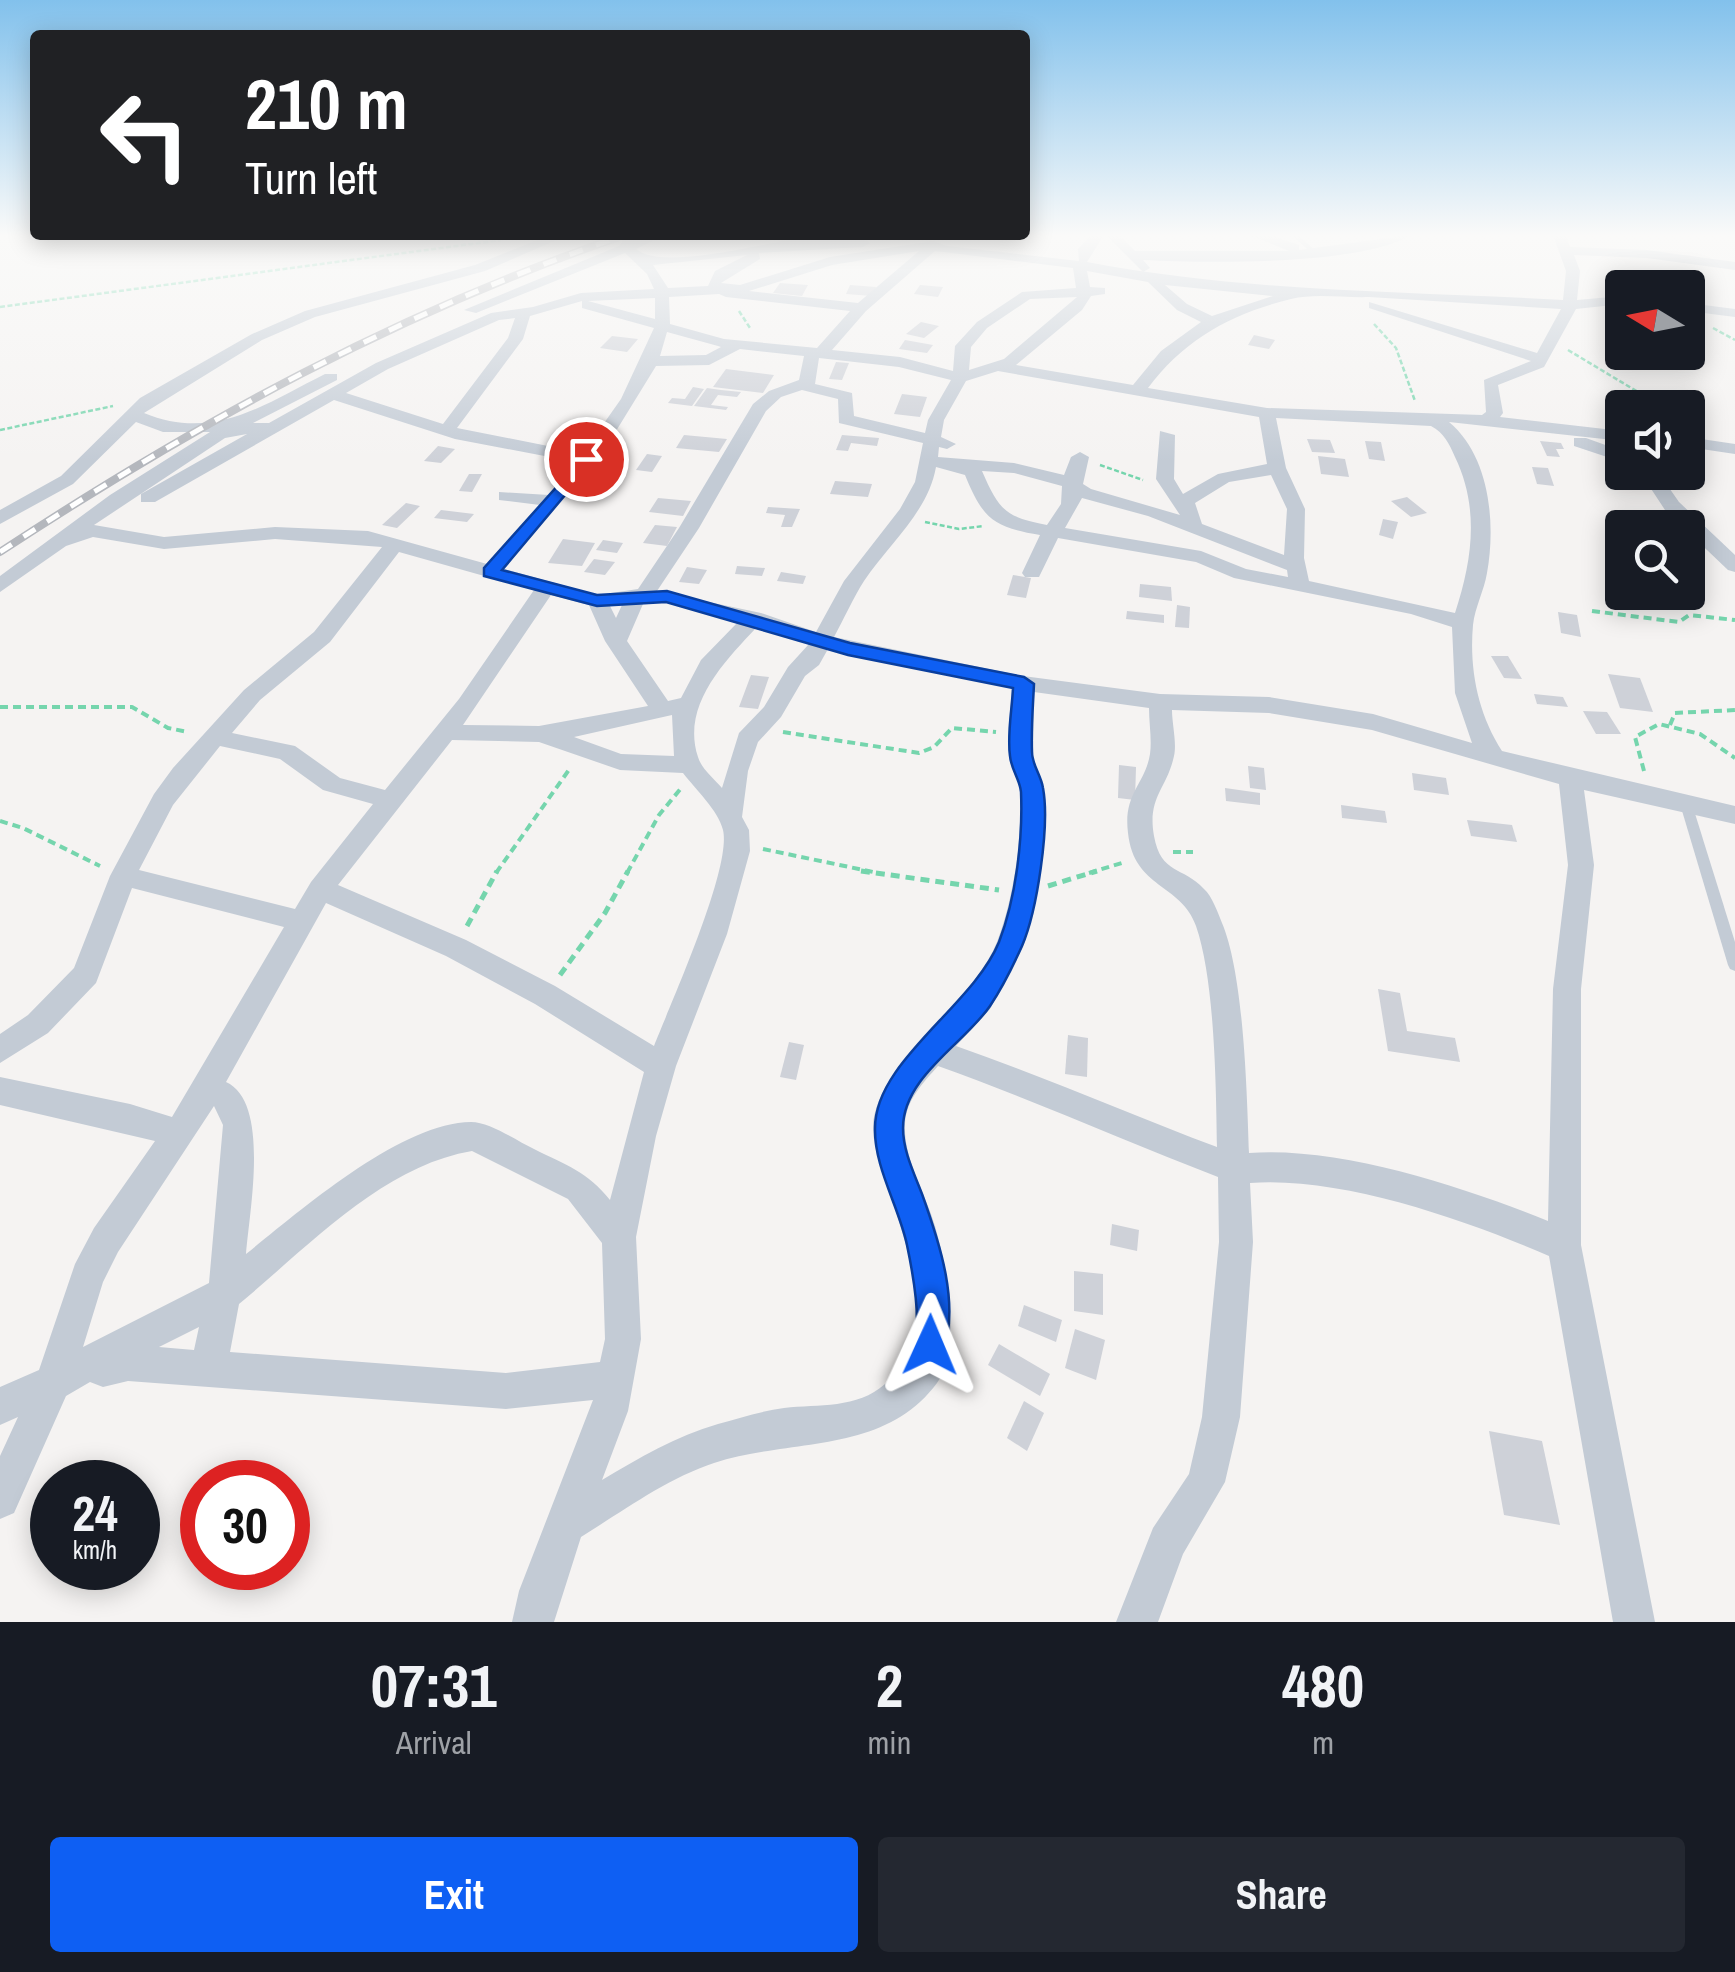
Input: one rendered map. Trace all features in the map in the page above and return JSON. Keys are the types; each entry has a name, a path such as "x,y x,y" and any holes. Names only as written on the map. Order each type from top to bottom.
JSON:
{"street":[{"path":"0,518 67,480 139,408 284,324 330,311"},
{"path":"0,586 96,514 230,428 412,337 477,311"},
{"path":"96,514 140,502 410,352 513,311"},
{"path":"506,314 529,311"},
{"path":"607,311 737,345 900,362 960,378 1000,367 1024,353 1074,311"},
{"path":"490,572 553,502 622,413 648,361 662,311"},
{"path":"661,325 685,311"},
{"path":"616,640 636,598 645,593 678,546 759,408 775,394 807,380 816,353 859,311"},
{"path":"533,1622 608,1411 623,1339 620,1236 626,1192 661,1066 713,934 734,829 739,760 758,725 773,712 787,684 811,660 854,582 924,482 936,420 960,378 963,346 1005,311"},
{"path":"1190,311 1210,320"},
{"path":"1135,393 1184,336 1210,320 1241,311"},
{"path":"1401,311 1541,359"},
{"path":"1486,420 1494,414 1490,382 1518,375 1549,352 1568,311"},
{"path":"447,430 515,339 524,312"},
{"path":"648,361 709,360 737,345"},
{"path":"771,349 807,380 846,396 844,419 930,450 973,471 988,507 1012,524 1201,557 1224,569 1297,576 1463,623"},
{"path":"1024,353 1065,379"},
{"path":"1000,367 1267,413 1486,420 1605,434"},
{"path":"331,394 447,430 586,459"},
{"path":"139,408 163,427 269,429"},
{"path":"1267,413 1277,468 1296,509 1297,576"},
{"path":"1441,421 1605,445"},
{"path":"1441,421 1472,472 1485,515 1474,585 1463,623 1470,715 1474,731 1492,755"},
{"path":"1166,434 1165,479 1193,526"},
{"path":"1585,442 1605,450"},
{"path":"1705,445 1735,449"},
{"path":"930,450 1076,486 1193,526 1297,576"},
{"path":"1705,456 1735,460"},
{"path":"1032,572 1047,538 1064,520 1076,486 1073,475 1080,457"},
{"path":"959,464 992,464"},
{"path":"1132,506 1178,498 1224,478 1277,468"},
{"path":"1661,490 1672,506 1735,566"},
{"path":"506,496 553,502"},
{"path":"60,542 92,532 164,543 274,532 368,537 597,601 667,596 848,648 1024,684 1160,702 1230,701 1310,709 1374,722 1570,778 1735,815"},
{"path":"0,1050 38,1024 86,975 123,876 163,800 252,695 322,636 394,545"},
{"path":"0,1499 54,1381 87,1276 179,1134 320,889 446,731 546,588"},
{"path":"597,601 616,640 675,707 680,740 692,770 734,829"},
{"path":"446,731 496,737 547,736 675,707 754,618"},
{"path":"565,1524 669,1462 714,1444 782,1427 844,1423 896,1400 926,1368 933,1322 928,1275 918,1226 891,1147 889,1125 894,1101 930,1050 980,1000 1011,942 1029,861 1032,788 1021,757 1024,684"},
{"path":"1138,1622 1167,1542 1206,1482 1221,1417 1236,1242 1236,1169 1218,962 1210,927 1195,896 1166,880 1145,857 1140,801 1162,756 1160,702"},
{"path":"585,752 616,722"},
{"path":"214,736 287,752 332,784 389,800"},
{"path":"547,736 620,762 692,770"},
{"path":"1570,778 1581,865 1567,989 1564,1245 1634,1622"},
{"path":"123,876 300,921"},
{"path":"320,889 359,910 456,948 661,1066"},
{"path":"930,1050 1062,1098 1124,1127 1236,1169 1276,1166 1413,1191 1488,1213 1564,1245"},
{"path":"206,1087 225,1096 239,1124 224,1294 209,1368"},
{"path":"0,1090 130,1118 179,1134"},
{"path":"0,1406 170,1326 224,1294 349,1192 386,1168 433,1146 474,1136 580,1188 620,1236"},
{"path":"54,1381 128,1363 506,1391 615,1379"}],"lane":[{"path":"1686,804 1735,965"}],"path":[{"path":"737,311 771,349"},
{"path":"1361,311 1396,348 1410,397 1441,421"},
{"path":"1553,338 1635,390"},
{"path":"0,430 139,408"},
{"path":"1080,457 1178,498"},
{"path":"901,518 959,530 1012,524"},
{"path":"1592,610 1679,622 1689,615 1735,620"},
{"path":"0,707 132,707 168,728 214,736"},
{"path":"1670,725 1675,712 1735,710"},
{"path":"758,725 906,753 928,751 952,728 1021,736"},
{"path":"1642,793 1646,779 1635,737 1644,727 1670,725 1706,737 1735,758"},
{"path":"456,948 510,848 585,752"},
{"path":"545,996 605,913 658,815 692,770"},
{"path":"0,821 29,828 52,845 123,876"},
{"path":"734,829 834,867 1022,894 1167,851 1193,852"}],"building":[{"path":"921,322 939,326 924,338 906,334"},
{"path":"1254,335 1275,340 1269,349 1248,345"},
{"path":"612,336 638,339 627,352 600,348"},
{"path":"905,340 933,345 927,353 899,349"},
{"path":"836,362 849,363 842,380 829,379"},
{"path":"726,369 774,375 763,393 713,387"},
{"path":"693,387 704,389 692,406 668,403 672,398 685,399"},
{"path":"707,388 741,392 737,397 718,395 711,405 728,407 726,410 694,406"},
{"path":"902,394 927,397 920,417 894,414"},
{"path":"684,435 727,439 719,452 676,448"},
{"path":"842,435 879,438 877,446 851,443 848,451 836,450"},
{"path":"1307,439 1330,440 1335,453 1312,452"},
{"path":"1365,441 1381,442 1385,461 1369,459"},
{"path":"1540,441 1561,443 1564,449 1556,449 1560,457 1547,456"},
{"path":"438,446 455,449 441,463 424,461"},
{"path":"647,454 662,456 652,472 636,470"},
{"path":"1318,456 1345,459 1349,477 1321,474"},
{"path":"1532,467 1548,468 1554,486 1537,484"},
{"path":"469,474 482,474 472,492 459,491"},
{"path":"587,477 610,480 601,494 577,492"},
{"path":"835,481 872,484 868,497 830,494"},
{"path":"1407,497 1427,513 1411,517 1391,501"},
{"path":"658,498 691,501 683,516 649,512"},
{"path":"406,503 420,506 397,528 382,525"},
{"path":"768,507 800,509 792,527 781,527 785,515 766,513"},
{"path":"441,510 474,514 467,522 434,518"},
{"path":"1383,519 1398,522 1393,539 1379,535"},
{"path":"655,525 677,527 667,546 643,543"},
{"path":"563,539 595,543 582,566 548,563"},
{"path":"603,540 623,543 617,553 596,550"},
{"path":"594,559 615,562 605,575 584,572"},
{"path":"737,566 765,568 762,576 735,574"},
{"path":"687,567 707,570 699,584 679,582"},
{"path":"781,572 806,576 803,584 777,581"},
{"path":"1013,575 1031,578 1026,598 1007,595"},
{"path":"1140,584 1171,587 1172,601 1139,597"},
{"path":"1177,605 1190,607 1189,628 1175,627"},
{"path":"1127,611 1164,615 1164,623 1126,619"},
{"path":"1558,612 1577,615 1581,637 1561,633"},
{"path":"1491,656 1508,656 1522,679 1504,678"},
{"path":"1608,674 1640,678 1653,712 1620,708"},
{"path":"751,675 769,677 758,709 739,707"},
{"path":"1534,694 1563,697 1568,707 1537,704"},
{"path":"1583,711 1607,712 1621,734 1596,734"},
{"path":"1119,765 1136,767 1135,800 1118,798"},
{"path":"1248,766 1264,768 1266,790 1250,788"},
{"path":"1412,773 1446,778 1449,795 1414,790"},
{"path":"1225,788 1260,793 1260,805 1226,801"},
{"path":"1341,805 1385,811 1387,823 1342,818"},
{"path":"1467,820 1512,825 1517,842 1471,836"},
{"path":"1378,989 1400,993 1407,1031 1455,1038 1460,1062 1388,1051"},
{"path":"1068,1035 1088,1038 1087,1077 1065,1074"},
{"path":"789,1042 804,1045 796,1080 780,1077"},
{"path":"1112,1224 1139,1230 1137,1251 1110,1245"},
{"path":"1074,1271 1103,1274 1103,1315 1074,1311"},
{"path":"1024,1305 1062,1320 1056,1342 1018,1326"},
{"path":"1075,1329 1105,1340 1096,1380 1065,1368"},
{"path":"999,1344 1050,1374 1040,1396 988,1365"},
{"path":"1024,1401 1044,1413 1027,1451 1007,1438"},
{"path":"1489,1431 1542,1441 1560,1525 1504,1515"}],"railway":[{"path":"0,552 225,415 432,311"}],"route":[{"path":"586,459 490,572 597,601 667,596 848,648 1024,684 1020,728 1021,757 1032,788 1029,861 1011,942 980,1000 911,1074 894,1101 889,1125 891,1147 918,1226 928,1275 933,1322 930,1345"}]}
